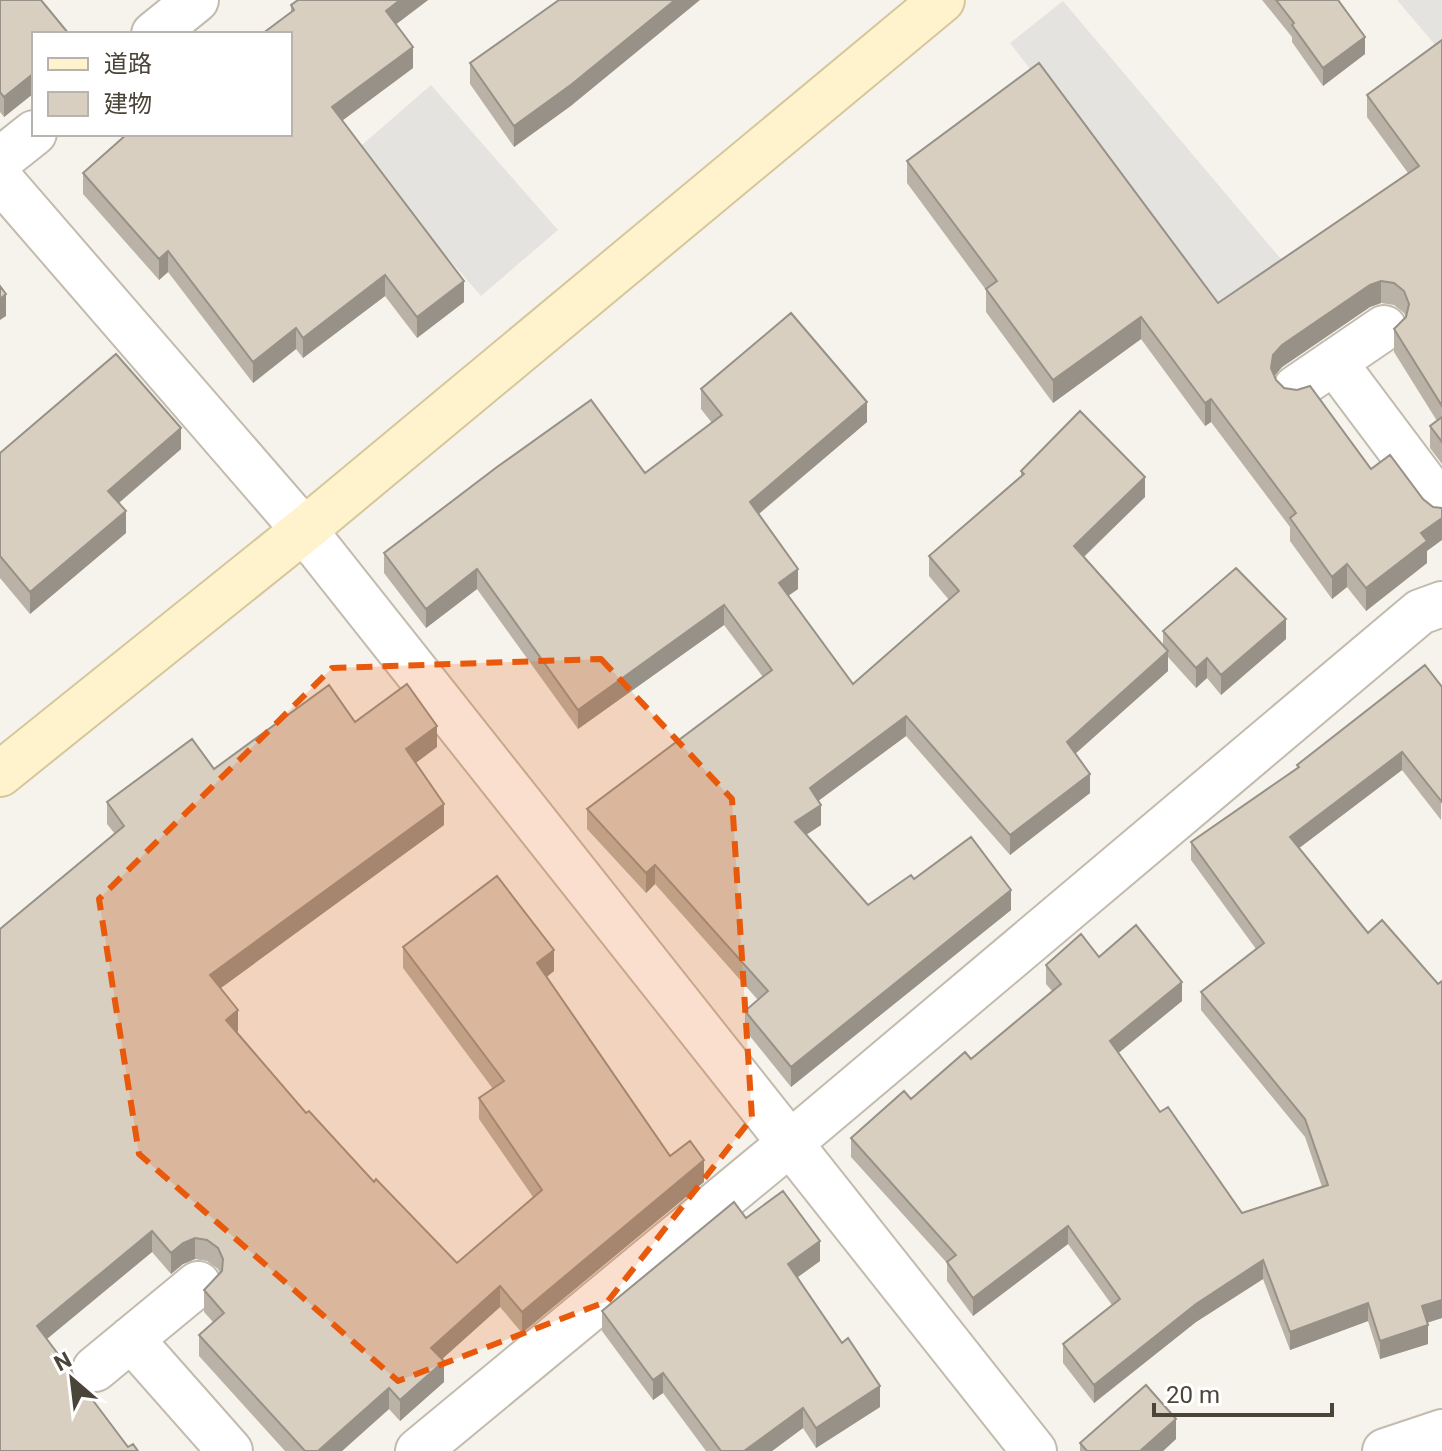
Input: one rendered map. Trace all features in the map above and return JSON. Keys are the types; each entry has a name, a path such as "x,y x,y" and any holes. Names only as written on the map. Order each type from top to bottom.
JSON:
{"street":[{"path":"156,32 196,0"},
{"path":"0,774 304,530 942,0"},
{"path":"0,160 32,135"},
{"path":"0,179 304,530 1034,1451"},
{"path":"1296,388 1384,328"},
{"path":"1334,362 1442,506"},
{"path":"418,1451 789,1144 1420,612 1442,604"},
{"path":"95,1369 198,1284"},
{"path":"131,1339 230,1451"},
{"path":"1385,1451 1442,1432"}],"highlighted area":[{"path":"601,659 732,799 752,1118 608,1301 398,1381 139,1154 99,899 332,668"}],"shaded area":[{"path":"1397,0 1442,0 1442,53"},
{"path":"1063,1 1286,265 1219,316 1010,43"},
{"path":"431,85 558,230 481,296 355,151"}],"building":[{"path":"0,0 41,0 67,32 32,32 32,75 4,97 0,92"},
{"path":"298,0 400,0 386,11 413,47 332,107 464,281 417,317 385,275 303,338 296,328 253,362 168,251 159,259 83,173 125,136 292,136 292,32 265,32 294,10 291,5"},
{"path":"559,0 675,0 572,84 514,126 470,63"},
{"path":"1276,0 1338,0 1365,37 1323,68"},
{"path":"1442,40 1442,406 1394,329 1406,317 1409,304 1404,291 1394,283 1381,281 1370,285 1282,345 1273,355 1271,368 1284,388 1297,390 1310,386 1371,469 1390,455 1423,499 1433,507 1442,508 1442,518 1421,533 1427,541 1366,588 1347,564 1332,577 1290,518 1296,513 1211,399 1205,403 1141,317 1053,380 986,289 997,281 907,161 1039,63 1218,303 1419,166 1367,95"},
{"path":"791,313 867,402 750,502 798,569 779,583 853,684 959,591 929,556 1024,474 1021,471 1080,411 1145,477 1074,546 1168,651 1067,742 1090,774 1010,835 906,716 810,788 821,805 795,822 868,905 911,875 914,879 971,837 1011,890 791,1067 745,1011 768,991 655,865 646,873 587,809 772,670 724,605 578,710 477,569 426,609 384,553 591,400 645,473 722,415 701,389"},
{"path":"116,354 181,428 108,491 126,511 30,592 0,556 0,453"},
{"path":"1442,417 1442,442 1430,426"},
{"path":"1236,568 1286,619 1221,675 1207,658 1196,668 1163,631"},
{"path":"1425,665 1442,687 1442,802 1402,752 1290,837 1368,933 1382,920 1438,984 1442,981 1442,1300 1422,1306 1428,1325 1380,1341 1368,1303 1290,1332 1263,1260 1196,1304 1094,1385 1063,1344 1120,1299 1068,1226 973,1298 947,1262 956,1255 851,1138 904,1091 911,1099 965,1052 971,1059 1061,984 1046,965 1081,934 1099,957 1136,925 1182,982 1110,1041 1160,1112 1168,1107 1242,1213 1328,1185 1305,1119 1201,992 1264,943 1191,842 1299,767 1297,765"},
{"path":"407,684 437,726 406,749 444,804 210,975 238,1010 226,1020 306,1113 309,1111 374,1182 376,1179 457,1263 542,1190 479,1098 504,1081 403,947 497,876 554,950 537,963 670,1156 690,1141 704,1160 522,1312 500,1286 431,1348 444,1361 400,1400 389,1388 318,1451 305,1451 199,1335 224,1313 204,1290 222,1271 223,1259 218,1248 207,1240 195,1238 171,1253 152,1231 37,1326 128,1447 133,1444 138,1451 0,1451 0,929 124,826 107,802 192,739 214,769 329,685 355,722"},
{"path":"783,1191 820,1241 788,1264 842,1343 848,1338 880,1386 816,1428 803,1408 744,1451 721,1451 663,1373 653,1380 602,1311 734,1202 746,1218"},
{"path":"1146,1385 1176,1419 1140,1451 1087,1451 1080,1443"}]}
